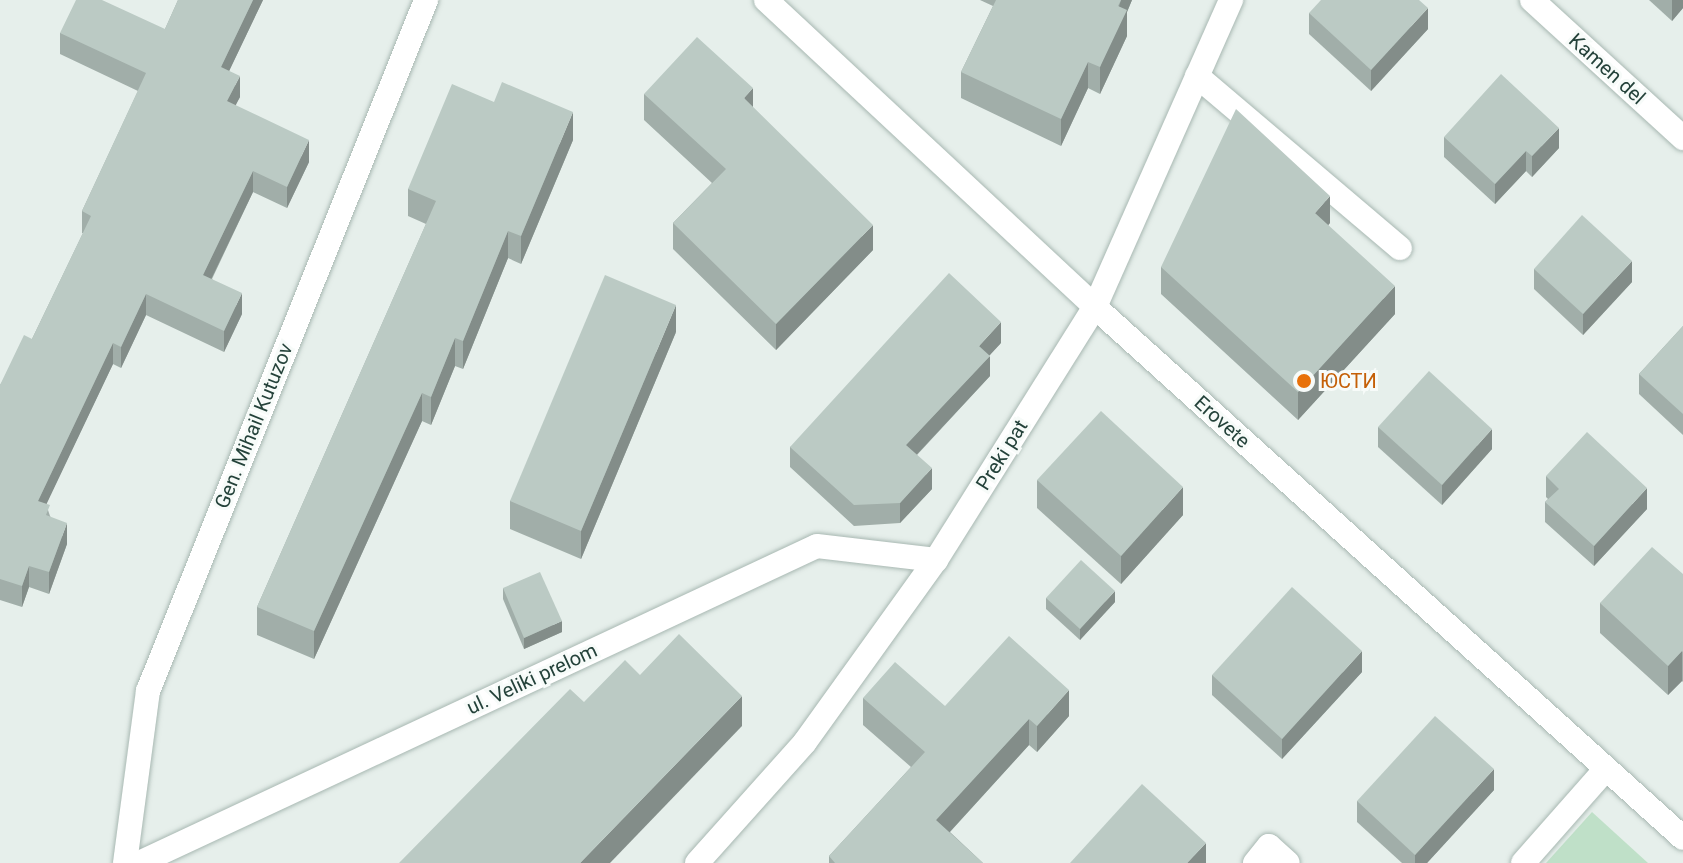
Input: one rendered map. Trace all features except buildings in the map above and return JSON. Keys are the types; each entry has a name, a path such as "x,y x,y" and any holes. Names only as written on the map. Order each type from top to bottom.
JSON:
{"street":[{"name":"Gen. Mihail Kutuzov","path":"125,863 148,691 426,0"},
{"name":"Erovete","path":"766,0 1095,307 1683,838"},
{"name":"Preki pat","path":"697,863 805,742 936,560 1095,307 1231,0"},
{"name":"Kamen del","path":"1532,0 1683,138"},
{"path":"1197,76 1400,248"},
{"name":"ul. Veliki prelom","path":"139,863 817,546 936,560"},
{"path":"1523,863 1606,769"},
{"path":"1255,863 1269,846 1288,863"}],"green space":[{"path":"1592,812 1648,863 1546,863"}],"place":[{"name":"ЮСТИ","path":"1304,381"}]}
